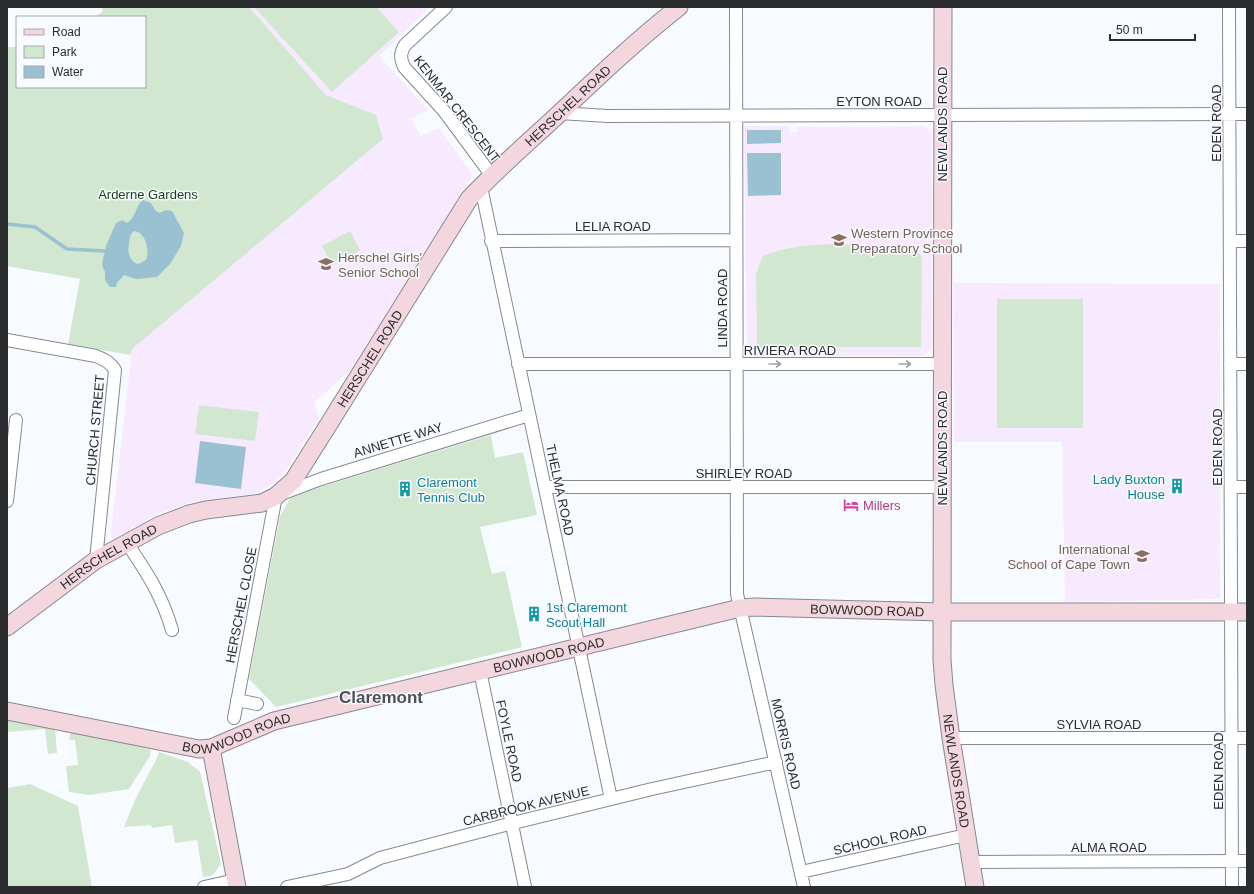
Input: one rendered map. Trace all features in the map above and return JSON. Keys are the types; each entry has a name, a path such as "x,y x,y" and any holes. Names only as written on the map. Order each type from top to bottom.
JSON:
{"street":[{"name":"KENMAR CRESCENT","path":"446,7 405,45 402,50 401,60 404,67 444,111 486,181"},
{"name":"HERSCHEL ROAD","path":"7,627 96,560 158,526 189,514 206,510 262,503 276,496 293,481 469,199 486,181 652,28 679,7"},
{"name":"LINDA ROAD","path":"736,7 736,487 737,594 740,608"},
{"name":"NEWLANDS ROAD","path":"943,7 942,612 944,685 975,887"},
{"name":"EDEN ROAD","path":"1228,7 1230,114 1231,487 1239,612 1232,738 1232,887"},
{"name":"EYTON ROAD","path":"560,113 608,116 1247,114"},
{"name":"THELMA ROAD","path":"486,181 491,241 611,799"},
{"name":"LELIA ROAD","path":"491,241 736,240"},
{"path":"1230,241 1247,241"},
{"name":"CHURCH STREET","path":"7,340 96,356 112,364 115,370 96,560"},
{"name":"RIVIERA ROAD","path":"518,364 942,364"},
{"path":"1230,364 1247,364"},
{"name":"ANNETTE WAY","path":"276,496 320,479 529,415"},
{"path":"7,501 16,420"},
{"name":"SHIRLEY ROAD","path":"545,487 942,487"},
{"path":"1231,487 1247,487"},
{"name":"HERSCHEL CLOSE","path":"234,718 276,496"},
{"path":"127,543 148,574 160,596 172,630"},
{"name":"BOWWOOD ROAD","path":"7,711 199,749 211,748 274,721 740,608 755,607 942,612 1239,612"},
{"name":"MORRIS ROAD","path":"740,608 804,887"},
{"name":"FOYLE ROAD","path":"480,671 525,887"},
{"path":"237,700 257,704"},
{"name":"SYLVIA ROAD","path":"952,738 1247,738"},
{"path":"204,887 236,883 211,748"},
{"name":"CARBROOK AVENUE","path":"287,887 348,874 380,858 512,823 776,762"},
{"name":"SCHOOL ROAD","path":"801,872 966,835"},
{"name":"ALMA ROAD","path":"970,862 1247,861"}],"shaded area":[{"name":"Herschel Girls' Senior School","path":"249,7 430,7 379,56 428,110 411,119 421,136 439,128 472,176 351,370 314,402 319,418 285,472 271,485 254,494 192,502 160,513 112,539 111,533 132,349 383,139 376,115 326,95"},
{"name":"Western Province Preparatory School","path":"744,126 789,126 789,132 797,132 797,127 924,126 932,133 932,347 923,356 752,356 747,351"},
{"name":"Western Province Preparatory School","path":"954,283 1220,284 1220,599 1065,602 1062,442 954,442"}],"green space":[{"name":"Arderne Gardens","path":"103,7 249,7 326,95 376,115 383,139 132,349 131,355 68,344 80,279 7,266 7,47 16,47 16,88 146,88 146,16 96,16 102,12"},
{"path":"254,7 376,7 399,32 332,92"},
{"path":"350,231 360,250 332,265 322,246"},
{"path":"840,244 893,247 917,251 922,258 921,347 757,347 756,274 763,256 773,252 810,245"},
{"path":"997,299 1083,299 1083,428 997,428"},
{"path":"199,405 259,412 255,441 195,434"},
{"path":"491,435 495,458 523,452 537,515 480,527 492,574 505,571 522,647 276,707 249,679 280,517 291,496"},
{"path":"7,718 55,728 57,753 48,754 45,729 7,732"},
{"path":"71,731 151,750 150,756 129,789 89,795 69,792 66,766 78,765 75,740 69,740"},
{"path":"159,752 188,762 200,772 221,864 213,875 203,877 197,840 175,843 172,825 152,828 151,825 124,827 135,800"},
{"path":"30,784 78,806 92,887 7,887 7,788"}],"water":[{"path":"747,130 781,130 781,143 747,144"},
{"path":"747,153 781,153 781,195 748,196"},
{"path":"143,200 151,203 155,210 159,213 166,210 172,211 184,233 181,246 170,264 157,277 136,279 124,275 117,283 116,287 110,287 105,280 105,272 102,265 106,246 116,223 122,220 127,223 130,221","holes":["134,231 138,232 144,238 148,252 146,260 138,264 131,259 128,251 131,234"]},
{"path":"200,441 246,447 241,489 195,483"}],"waterway":[{"path":"7,224 35,227 67,249 104,251"}],"place":[{"name":"Western Province Preparatory School","path":"839,240"},
{"name":"Herschel Girls' Senior School","path":"326,264"},
{"name":"Lady Buxton House","path":"1177,486"},
{"name":"Claremont Tennis Club","path":"405,489"},
{"name":"Millers","path":"851,505"},
{"name":"International School of Cape Town","path":"1142,556"},
{"name":"1st Claremont Scout Hall","path":"534,614"}],"district":[{"name":"Claremont","path":"381,697"}]}
